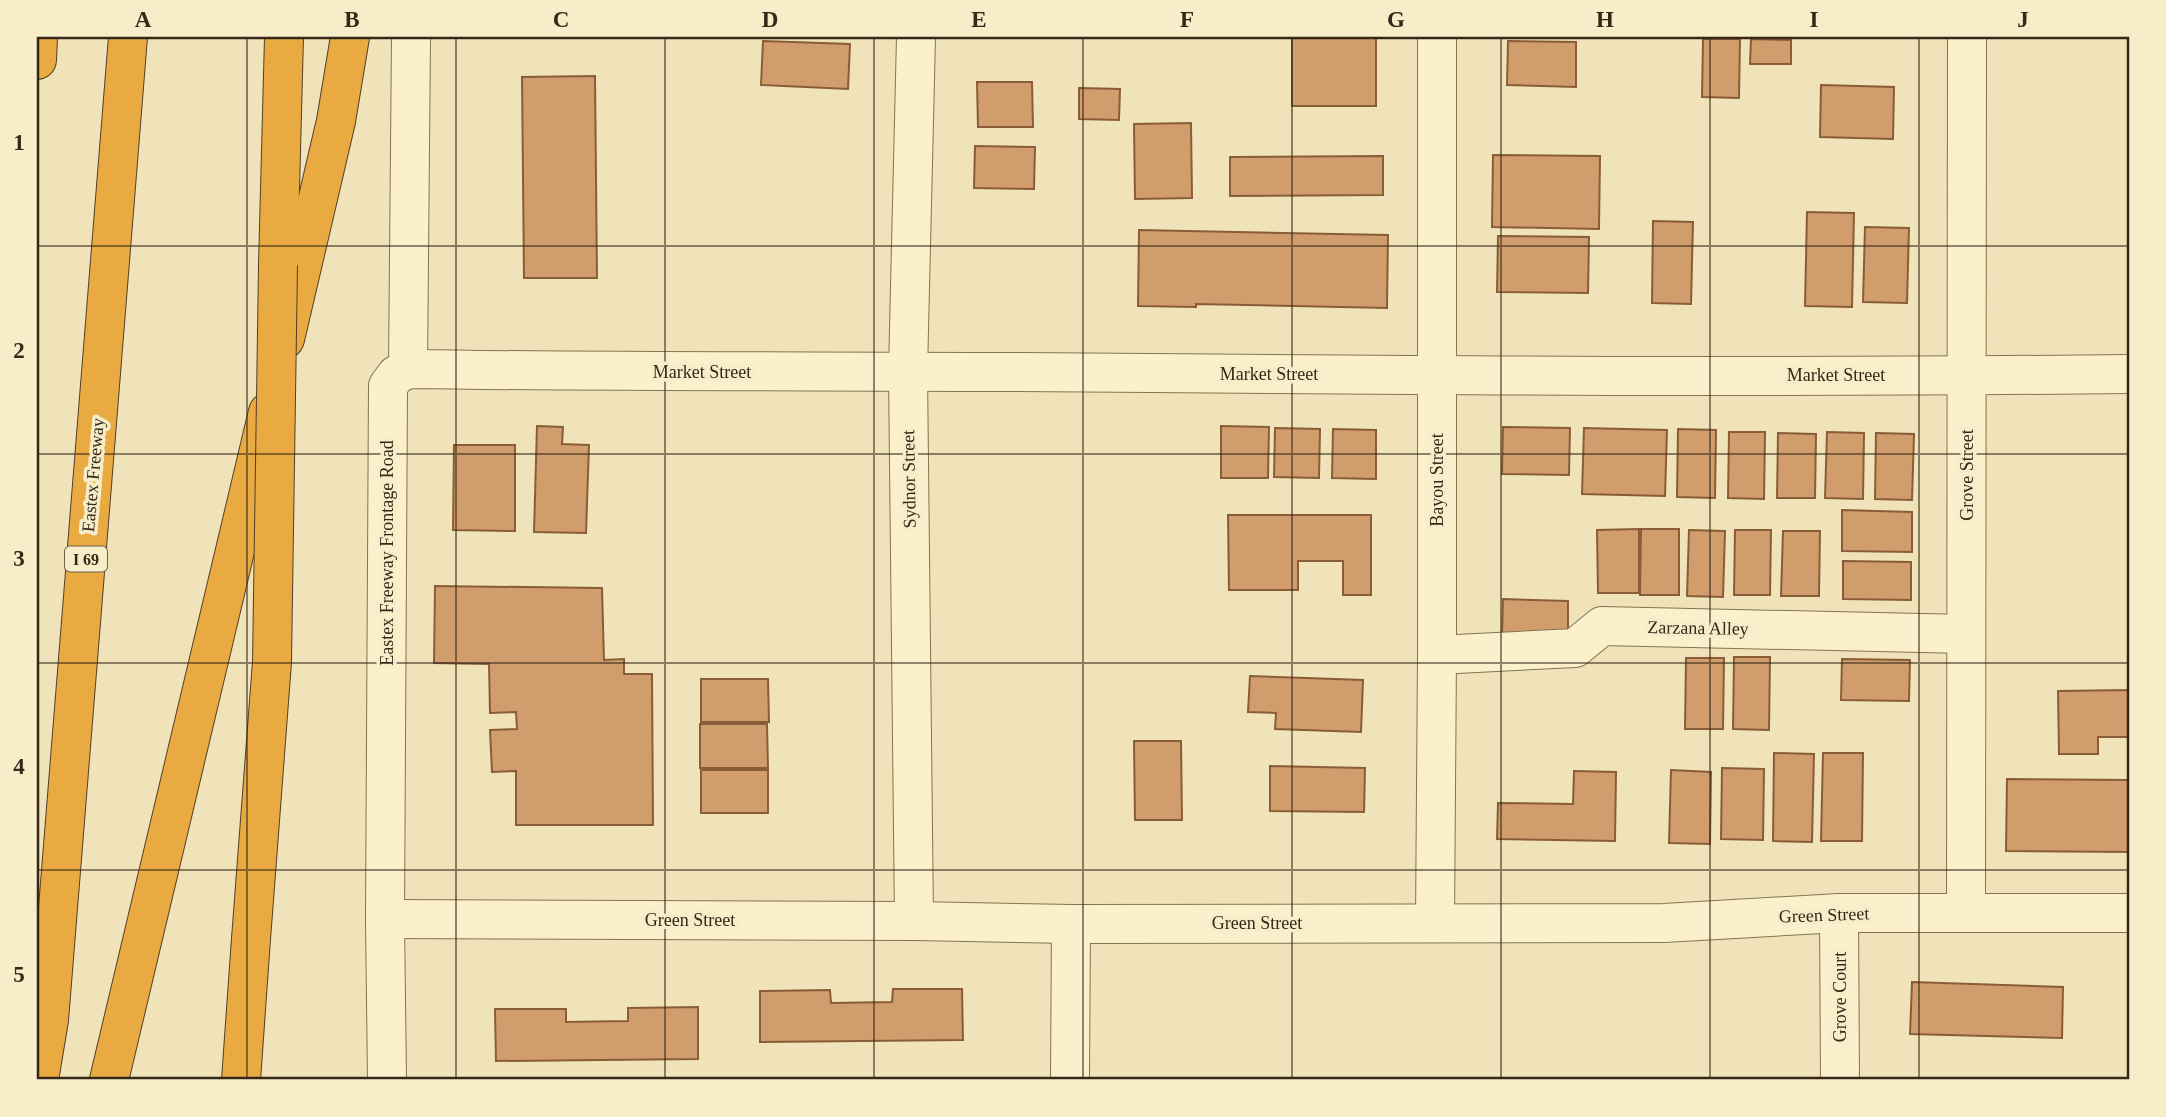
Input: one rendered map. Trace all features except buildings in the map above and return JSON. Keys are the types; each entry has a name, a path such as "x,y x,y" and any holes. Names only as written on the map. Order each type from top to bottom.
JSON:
{"highway":[{"path":"37,60 38,37"},
{"name":"Eastex Freeway","path":"39,1080 49,1020 128,37"},
{"path":"241,1080 272,662 284,37"},
{"path":"109,1080 337,121 350,37"}],"street":[{"path":"408,369 411,37"},
{"name":"Sydnor Street","path":"914,921 908,371 916,37"},
{"name":"Bayou Street","path":"1435,923 1437,37"},
{"name":"Grove Street","path":"1966,913 1967,37"},
{"name":"Market Street","path":"408,369 1437,375 2129,374"},
{"name":"Eastex Freeway Frontage Road","path":"387,1080 385,919 388,386 396,375 408,369"},
{"name":"Zarzana Alley","path":"1437,655 1575,648 1602,626 1966,634"},
{"name":"Green Street","path":"385,919 1071,924 1664,923 1839,913 2129,913"},
{"name":"Grove Court","path":"1839,913 1840,1080"},
{"path":"1070,1080 1071,924"}]}
